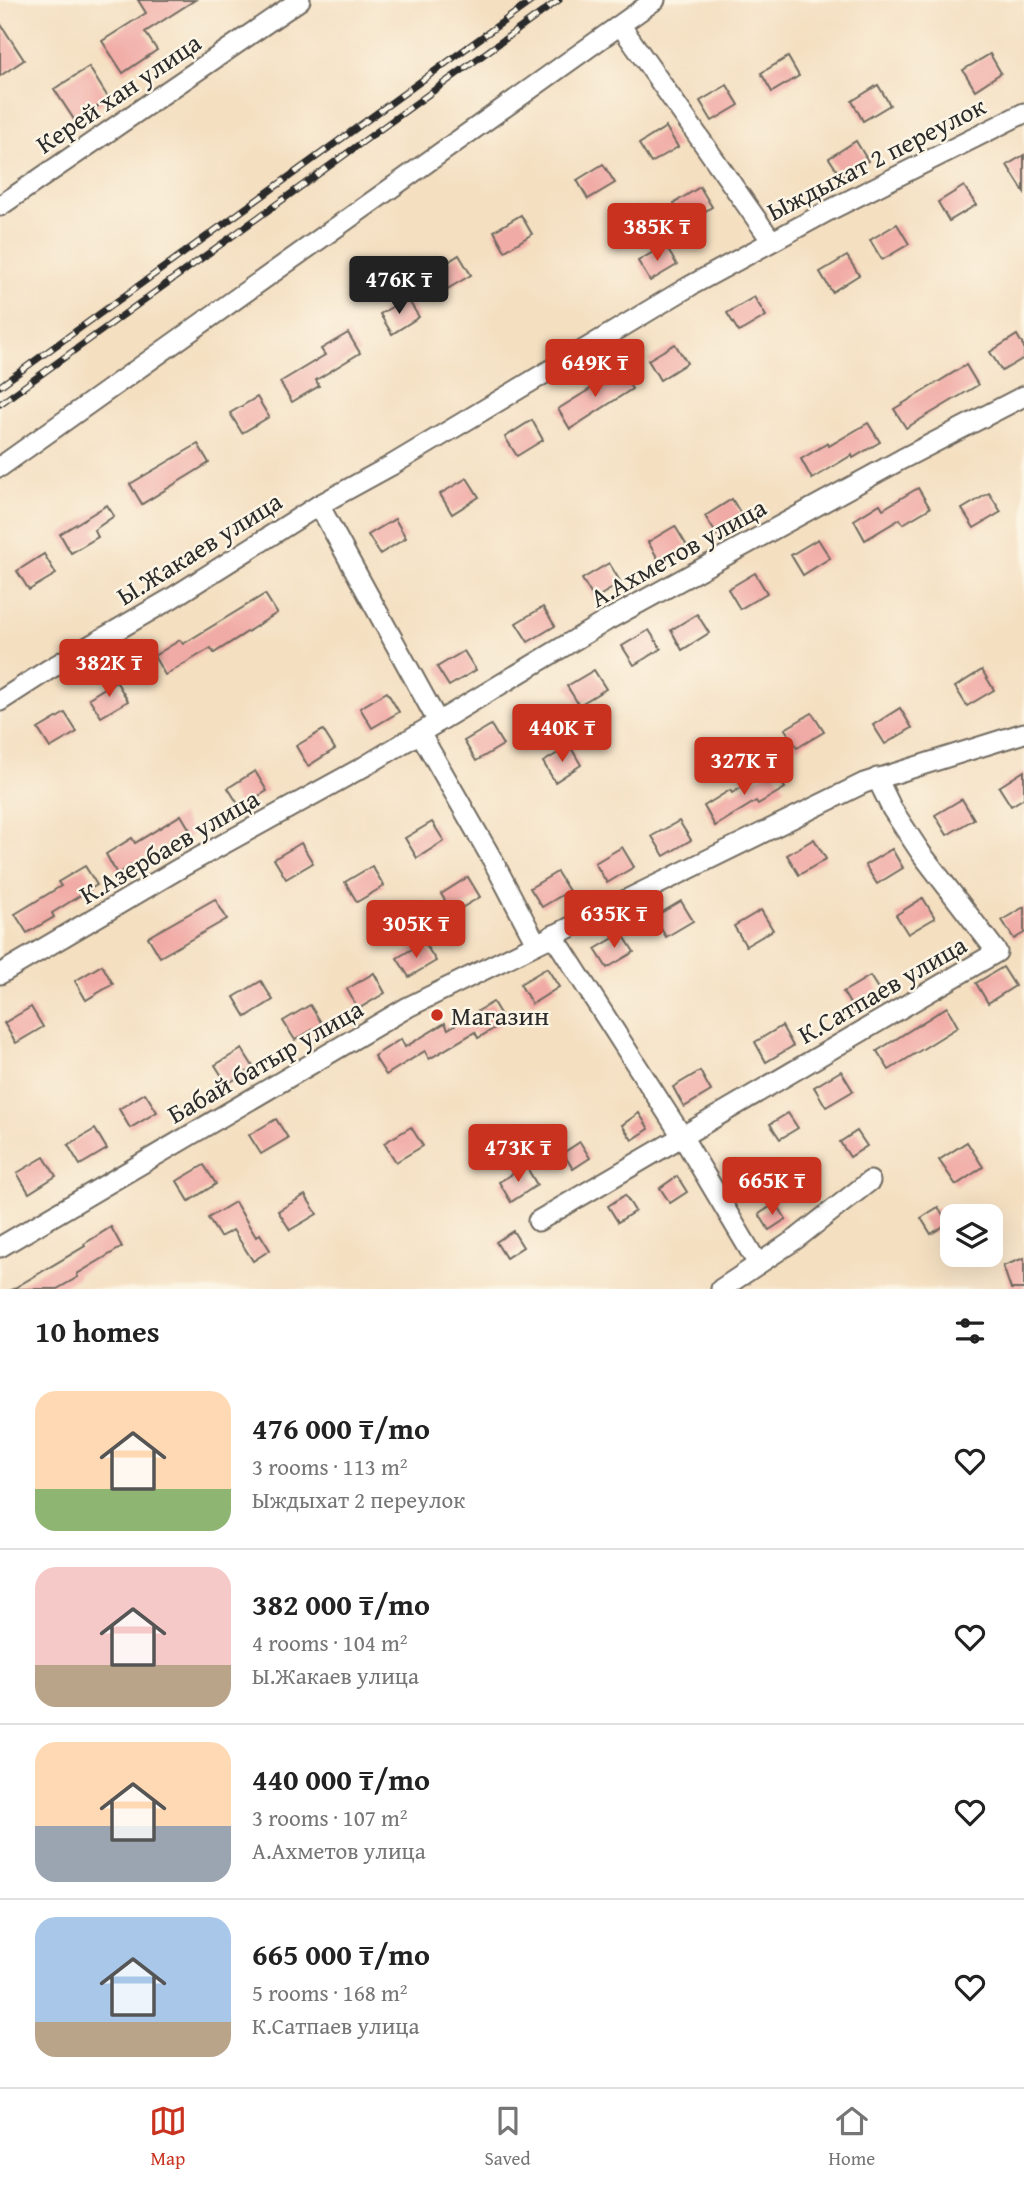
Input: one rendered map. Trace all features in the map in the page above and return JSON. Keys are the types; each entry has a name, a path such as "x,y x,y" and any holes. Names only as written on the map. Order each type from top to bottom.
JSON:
{"street":[{"name":"Керей хан улица","path":"0,206 300,0"},
{"path":"0,467 655,0"},
{"path":"621,26 771,240"},
{"name":"Ыждыхат 2 переулок","path":"392,465 582,349 771,240 1024,113"},
{"name":"А.Ахметов улица","path":"365,766 618,614 902,459 1024,396"},
{"name":"Ы.Жакаев улица","path":"0,701 172,598 319,505 392,465"},
{"path":"319,505 438,722"},
{"path":"420,733 492,859 682,1136 758,1264"},
{"name":"Бабай батыр улица","path":"0,1247 408,1007 863,783 1024,733"},
{"name":"К.Азербаев улица","path":"0,974 180,868 365,766"},
{"name":"К.Сатпаев улица","path":"538,1221 997,952 921,853 892,809 877,778"},
{"path":"721,1289 796,1239 870,1181"}],"building":[{"path":"138,0 195,0 145,32 157,50 123,73 102,41 146,13"},
{"path":"0,23 24,60 0,76"},
{"path":"990,54 1001,73 975,90 963,70"},
{"path":"788,57 799,76 772,92 761,73"},
{"path":"89,67 109,99 75,121 54,89"},
{"path":"727,85 739,105 712,121 700,101"},
{"path":"878,85 890,105 863,121 852,101"},
{"path":"666,127 678,147 651,163 639,144"},
{"path":"856,141 868,161 841,177 829,158"},
{"path":"1024,155 1024,192 1007,165"},
{"path":"603,164 615,183 588,199 577,180"},
{"path":"964,186 976,205 949,221 938,202"},
{"path":"700,187 712,207 685,223 674,203"},
{"path":"521,215 532,234 505,251 494,231"},
{"path":"897,224 909,244 882,260 870,240"},
{"path":"665,245 677,265 650,281 638,261"},
{"path":"459,255 471,275 444,291 432,272"},
{"path":"847,256 859,275 832,292 820,272"},
{"path":"754,297 766,316 739,332 727,313"},
{"path":"407,298 419,317 392,334 380,314"},
{"path":"348,333 360,353 316,380 319,386 292,402 280,382 325,355 321,349"},
{"path":"1017,335 1024,347 1024,358 1002,371 990,352"},
{"path":"675,344 687,363 660,380 648,360"},
{"path":"966,365 978,385 906,428 894,409"},
{"path":"621,370 632,389 570,429 558,409"},
{"path":"257,397 269,417 242,433 230,413"},
{"path":"532,420 543,440 517,456 505,437"},
{"path":"868,423 880,442 812,479 801,459"},
{"path":"198,444 209,463 142,504 130,484"},
{"path":"467,478 479,497 452,514 440,494"},
{"path":"918,488 930,508 903,524 900,519 865,540 854,520 880,504 883,509"},
{"path":"989,493 1001,512 974,528 962,509"},
{"path":"732,499 744,519 717,535 705,516"},
{"path":"107,505 114,516 94,530 98,537 71,553 60,534"},
{"path":"395,519 406,538 380,554 368,535"},
{"path":"675,526 687,546 660,562 648,542"},
{"path":"818,539 830,558 803,575 791,555"},
{"path":"44,554 56,574 29,590 17,571"},
{"path":"609,563 621,583 594,599 582,579"},
{"path":"755,573 767,593 740,609 728,589"},
{"path":"265,594 277,613 214,653 211,648 165,675 154,656 180,640 183,644"},
{"path":"543,607 555,626 528,642 516,623"},
{"path":"697,614 709,633 682,650 671,630"},
{"path":"649,630 661,649 634,665 622,646"},
{"path":"464,651 476,670 449,686 437,667"},
{"path":"594,670 606,689 579,705 567,686"},
{"path":"982,670 994,690 967,706 955,687"},
{"path":"116,681 128,701 101,717 89,698"},
{"path":"387,692 399,712 372,728 360,708"},
{"path":"900,708 912,728 885,744 873,725"},
{"path":"65,713 77,732 50,748 38,729"},
{"path":"812,713 824,732 797,748 785,729"},
{"path":"491,725 503,745 476,761 464,741"},
{"path":"323,730 335,749 308,766 296,746"},
{"path":"570,746 581,765 555,782 543,762"},
{"path":"773,769 785,788 758,804 756,801 715,826 704,806"},
{"path":"255,771 267,791 240,807 228,788"},
{"path":"1024,771 1024,798 1011,806 999,787"},
{"path":"962,799 974,819 947,835 935,815"},
{"path":"181,815 193,835 166,851 163,846 117,874 106,854 132,838 135,843"},
{"path":"679,821 691,840 664,856 652,836"},
{"path":"432,822 444,841 417,858 405,838"},
{"path":"814,839 826,859 799,875 787,855"},
{"path":"301,843 313,863 286,879 274,859"},
{"path":"622,847 634,867 607,883 595,863"},
{"path":"892,849 903,868 877,884 865,865"},
{"path":"85,866 97,885 52,913 54,917 27,933 15,914 61,886 58,882"},
{"path":"372,866 384,886 357,902 345,882"},
{"path":"557,872 569,891 542,907 530,888"},
{"path":"468,877 480,897 453,913 441,894"},
{"path":"923,898 935,918 908,934 896,915"},
{"path":"215,899 227,919 160,957 148,937"},
{"path":"681,901 693,921 666,937 654,917"},
{"path":"1024,907 1024,933 1014,939 1002,920"},
{"path":"761,910 773,930 746,946 734,926"},
{"path":"622,933 634,952 607,968 595,949"},
{"path":"424,942 436,961 409,977 397,958"},
{"path":"102,965 113,984 86,1000 75,981"},
{"path":"1003,967 1015,986 988,1003 976,983"},
{"path":"547,968 559,987 532,1004 520,984"},
{"path":"374,973 385,993 358,1009 347,989"},
{"path":"870,976 882,995 855,1012 843,992"},
{"path":"261,981 273,1000 246,1017 234,997"},
{"path":"493,1002 505,1022 478,1038 475,1032 429,1059 425,1051 386,1075 374,1056 401,1039 405,1047 445,1023 448,1029"},
{"path":"310,1005 322,1024 295,1040 283,1021"},
{"path":"31,1007 43,1027 16,1043 4,1023"},
{"path":"947,1007 958,1027 889,1070 877,1051"},
{"path":"782,1026 793,1046 766,1062 755,1042"},
{"path":"242,1049 254,1068 227,1084 215,1065"},
{"path":"700,1071 711,1091 684,1107 673,1087"},
{"path":"841,1071 853,1091 826,1107 814,1087"},
{"path":"145,1093 157,1112 130,1128 119,1109"},
{"path":"639,1113 649,1129 632,1140 622,1125"},
{"path":"788,1113 798,1128 780,1139 770,1124"},
{"path":"276,1119 288,1138 261,1154 249,1135"},
{"path":"411,1127 423,1146 396,1162 384,1143"},
{"path":"95,1129 107,1149 80,1165 68,1145"},
{"path":"857,1131 867,1146 850,1157 840,1142"},
{"path":"580,1142 590,1158 573,1169 563,1153"},
{"path":"967,1142 983,1167 956,1185 939,1160"},
{"path":"44,1157 56,1176 29,1193 17,1173"},
{"path":"204,1165 216,1184 189,1201 177,1181"},
{"path":"526,1166 537,1185 511,1202 499,1182"},
{"path":"677,1176 687,1192 670,1203 660,1188"},
{"path":"305,1195 317,1214 290,1230 278,1211"},
{"path":"625,1195 635,1211 618,1222 608,1206"},
{"path":"235,1202 256,1237 260,1234 270,1250 253,1261 233,1230 220,1237 208,1218"},
{"path":"776,1203 786,1219 769,1230 759,1214"},
{"path":"938,1207 940,1228 931,1234 921,1218"},
{"path":"111,1227 122,1247 77,1274 78,1277 57,1289 13,1289 85,1246 84,1244"},
{"path":"513,1231 523,1247 506,1258 496,1242"},
{"path":"1024,1258 1024,1289 1011,1289 1003,1266"}],"railway":[{"path":"0,386 533,0"},
{"path":"0,404 559,0"}],"place":[{"name":"Магазин","path":"437,1015"}]}
